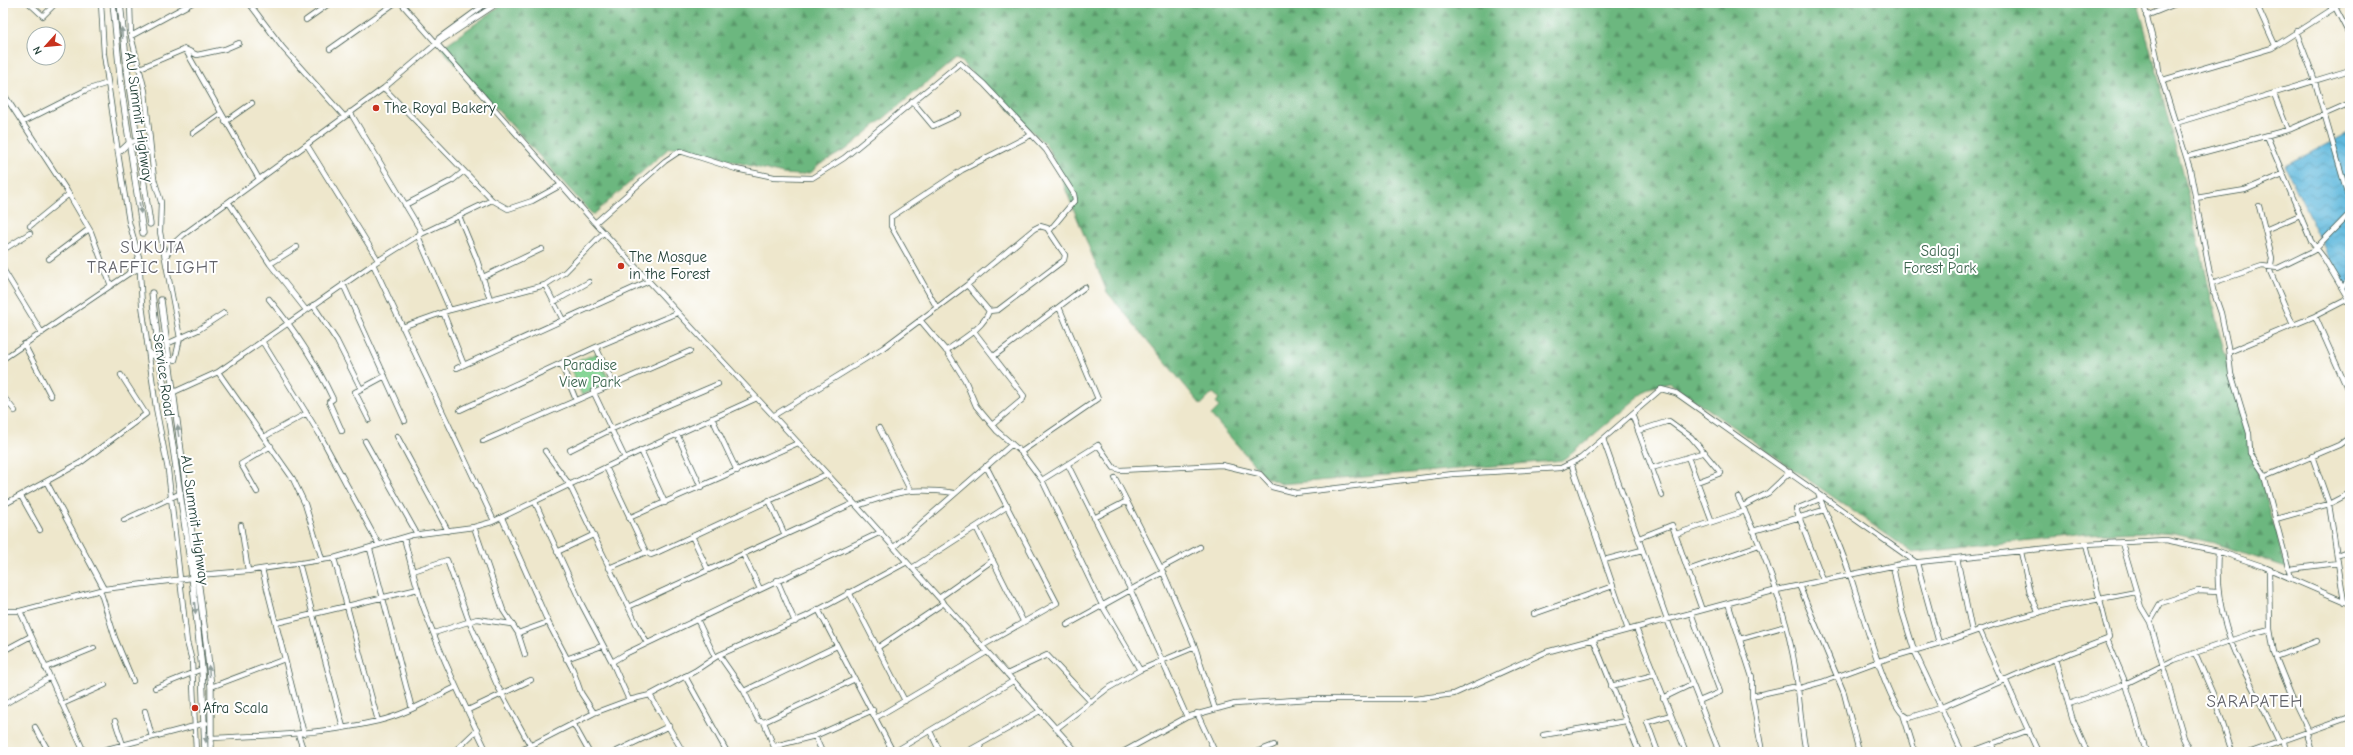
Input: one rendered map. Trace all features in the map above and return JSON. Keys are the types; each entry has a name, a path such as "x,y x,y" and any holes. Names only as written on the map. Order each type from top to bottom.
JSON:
{"main road":[{"name":"AU Summit Highway","path":"113,3 116,42 143,233"},
{"name":"AU Summit Highway","path":"120,3 128,85 139,141 150,224"},
{"name":"AU Summit Highway","path":"152,293 160,361 181,493 192,578 202,669 206,723 205,752"},
{"name":"AU Summit Highway","path":"161,300 169,343 211,687 211,752"}],"street":[{"path":"30,3 43,16 56,3"},
{"name":"Service Road","path":"101,3 108,83 118,153 129,222 140,268 148,352 156,408 168,470 170,498 181,579 186,642 193,671 196,752"},
{"name":"Service Road","path":"130,3 131,36 140,68 152,151 154,179 161,202 160,232 180,338"},
{"path":"131,36 192,3"},
{"path":"249,3 283,48 344,116"},
{"path":"306,20 330,3"},
{"path":"330,48 395,3"},
{"path":"401,3 595,223 881,532 1076,752"},
{"path":"474,3 478,8"},
{"path":"436,44 439,38 478,8 487,3"},
{"path":"165,258 173,244 344,116 384,88 436,44 498,3"},
{"path":"2144,3 2163,80 2186,157 2196,198 2212,283 2221,313 2229,352 2231,374 2249,433 2250,453 2264,477 2291,578"},
{"path":"2146,16 2178,3"},
{"path":"2256,3 2275,45"},
{"path":"2258,8 2268,3"},
{"path":"2328,3 2334,8 2350,36"},
{"path":"2163,80 2275,45 2342,3"},
{"path":"2296,31 2315,81 2323,116 2350,203"},
{"path":"140,68 185,50 197,55 225,49 239,43"},
{"path":"185,50 224,122 259,179"},
{"path":"595,223 677,152 684,152 736,169 774,177 812,178 844,158 957,64 962,63 1046,150 1076,197 1050,230"},
{"path":"2176,123 2350,70"},
{"path":"22,122 86,90 108,83"},
{"path":"384,88 492,200 508,209 532,201 561,185"},
{"path":"3,93 69,194 89,229 111,286"},
{"path":"2274,94 2288,130"},
{"path":"912,101 933,126 959,114"},
{"path":"2186,157 2288,130 2323,116 2350,102"},
{"path":"224,122 252,103"},
{"path":"350,112 421,231 420,235 418,236 450,310"},
{"path":"193,133 220,114"},
{"path":"936,308 895,233 890,222 891,217 962,170 1031,135"},
{"path":"2229,352 2349,300 2324,258 2315,248 2267,136"},
{"path":"118,153 130,142 143,140 152,151"},
{"path":"307,145 378,260"},
{"path":"405,206 453,180 464,171"},
{"path":"2196,198 2246,190 2283,174"},
{"path":"30,226 69,194"},
{"path":"174,392 218,372 378,260 420,235 492,200"},
{"path":"229,203 270,264 306,310"},
{"path":"2259,206 2272,258 2270,272 2293,325"},
{"path":"2212,283 2262,266 2278,268 2315,248 2350,213"},
{"path":"2265,230 2300,215"},
{"path":"458,216 483,276 490,299"},
{"path":"774,416 852,369 967,285 1037,227 1044,226 1050,230 1065,255 1064,260 998,310 989,311"},
{"path":"49,259 89,229"},
{"path":"402,327 443,312 545,285 565,272 604,232"},
{"path":"3,250 30,233"},
{"path":"163,246 173,244"},
{"path":"270,264 297,247"},
{"path":"483,276 542,249"},
{"path":"128,274 138,257"},
{"path":"373,264 494,521"},
{"path":"3,359 128,274 140,268"},
{"path":"3,269 42,333"},
{"path":"2342,288 2350,279"},
{"path":"456,368 649,281"},
{"path":"554,302 589,282"},
{"path":"343,284 405,421"},
{"path":"545,285 563,320"},
{"path":"967,285 989,311"},
{"path":"994,356 1084,287"},
{"path":"269,299 288,323 321,373 333,399 329,402 342,431"},
{"path":"313,305 337,341 362,389"},
{"path":"1021,452 1098,399 1059,307"},
{"path":"946,351 983,322 989,311"},
{"path":"169,343 198,330 224,312"},
{"path":"443,312 464,365"},
{"path":"460,410 596,347 677,313"},
{"path":"2315,316 2350,395"},
{"path":"920,320 946,351 965,380 976,406 992,425 1021,452 1042,480 1103,607 1140,670"},
{"path":"973,330 1024,396 992,425"},
{"path":"148,352 160,361 175,360 180,338"},
{"path":"262,341 306,413 379,546"},
{"path":"24,344 51,396"},
{"path":"596,347 613,383"},
{"path":"483,441 593,391 690,351"},
{"path":"561,363 576,400"},
{"path":"218,372 293,479 305,504 322,559"},
{"path":"3,505 47,483 80,463 146,414 121,375"},
{"path":"369,420 355,392 385,376"},
{"path":"570,450 612,429 718,384"},
{"path":"1042,480 1098,445 1108,462 1114,468 1120,470 1222,465 1260,474 1272,487 1296,493 1453,474 1561,468 1581,458 1661,389 1669,390 1676,393 1817,490 1917,563 1939,643"},
{"path":"593,391 625,458"},
{"path":"3,396 15,411"},
{"path":"198,575 248,571 334,558 370,549 418,534 474,527 494,521 641,450 756,398"},
{"path":"264,437 306,413"},
{"path":"1632,414 1662,496"},
{"path":"712,418 737,471"},
{"path":"1638,431 1669,421 1691,437 1722,473 1697,482"},
{"path":"879,428 910,490"},
{"path":"677,434 701,487"},
{"path":"397,436 448,530"},
{"path":"2264,477 2339,445 2350,437"},
{"path":"1603,439 1666,619 1719,752"},
{"path":"365,441 418,534"},
{"path":"629,518 798,443"},
{"path":"894,547 1012,444"},
{"path":"257,492 241,464 271,446"},
{"path":"641,450 665,503"},
{"path":"545,451 569,484 628,607 647,643"},
{"path":"1652,468 1705,452"},
{"path":"2312,456 2329,504 2337,555 2341,596 2344,602"},
{"path":"1688,457 1712,522"},
{"path":"1571,463 1628,630"},
{"path":"1068,465 1131,591 1187,717"},
{"path":"982,646 1023,621 1056,605 1057,600 986,466"},
{"path":"606,467 646,552 651,555 827,474"},
{"path":"1676,534 1744,509 1768,493 1790,472"},
{"path":"1115,478 1162,570 1195,647 1215,709"},
{"path":"47,483 102,590 115,638 133,681"},
{"path":"628,607 855,504 910,490 932,490 954,494"},
{"path":"1817,490 1850,574 1891,696 1898,710 1909,718 1940,707 2107,639"},
{"path":"124,520 181,493"},
{"path":"2276,519 2329,504 2350,493"},
{"path":"21,496 40,530"},
{"path":"1738,497 1754,531 1777,590 1786,626 1798,689 1806,752"},
{"path":"1820,499 1796,509 1823,580"},
{"path":"769,500 785,535"},
{"path":"1094,518 1127,501"},
{"path":"535,502 557,552 602,646 612,662 629,700"},
{"path":"912,568 1008,506"},
{"path":"1754,531 1799,519 1824,510"},
{"path":"502,518 548,622 573,670 581,693 594,713"},
{"path":"241,525 248,571"},
{"path":"1638,538 1672,525 1702,610"},
{"path":"474,527 503,610 518,633 525,655"},
{"path":"976,527 1023,621"},
{"path":"612,662 647,643 777,580 881,532"},
{"path":"557,552 593,535"},
{"path":"692,536 708,570"},
{"path":"404,538 418,588 434,633 456,687 487,752"},
{"path":"1123,752 1147,737 1187,717 1197,713 1235,704 1310,699 1440,697 1472,687 1546,652 1666,619 1777,590 1850,574 1893,566 1957,558 2086,544 2166,540 2218,551 2291,578 2350,604"},
{"path":"2122,543 2141,607 2150,622 2184,738 2191,752"},
{"path":"2086,544 2101,598 2109,637 2107,639 2126,684 2146,752"},
{"path":"1688,570 1759,545"},
{"path":"1067,625 1131,591 1200,547"},
{"path":"370,549 412,709"},
{"path":"1604,560 1642,550"},
{"path":"2337,555 2350,550"},
{"path":"2218,551 2216,576 2218,592 2223,620 2230,641 2286,752"},
{"path":"609,568 646,552"},
{"path":"2021,552 2030,593 2039,613"},
{"path":"743,554 760,589"},
{"path":"334,558 378,721"},
{"path":"1957,558 1972,632"},
{"path":"413,571 446,560 469,621 497,685 530,744"},
{"path":"939,598 993,560"},
{"path":"518,752 530,744 574,725 594,713 629,700 650,695 717,656 796,622 907,562"},
{"path":"299,563 343,727"},
{"path":"2289,569 2338,563"},
{"path":"1893,566 1902,611 1914,650 1918,652 1940,707 1962,752"},
{"path":"262,569 304,734"},
{"path":"2269,570 2270,629 2276,657 2309,732 2308,738 2312,752"},
{"path":"3,611 20,611 102,590 192,578"},
{"path":"777,580 796,622"},
{"path":"1799,585 1838,676 1844,693 1859,752"},
{"path":"1534,614 1613,586"},
{"path":"276,624 312,613 382,599 418,588"},
{"path":"2150,622 2161,603 2198,591 2218,592"},
{"path":"849,592 905,701"},
{"path":"1752,696 1793,687 1798,689 1979,629 2101,598 2105,599 2136,592"},
{"path":"877,648 944,603"},
{"path":"1728,603 1752,677 1752,696 1762,752"},
{"path":"818,609 877,717 893,752 1013,681"},
{"path":"20,611 49,678 84,752"},
{"path":"1690,613 1720,692 1699,701"},
{"path":"434,633 477,619 512,624"},
{"path":"697,619 717,656 744,691 758,720 764,722 855,679"},
{"path":"518,633 548,622"},
{"path":"1740,639 1786,626"},
{"path":"1636,628 1686,752"},
{"path":"1979,629 2029,730 2038,752"},
{"path":"2068,704 2126,684 2163,666 2195,653 2270,629"},
{"path":"3,651 31,636"},
{"path":"1593,639 1639,752"},
{"path":"2276,657 2318,640"},
{"path":"566,659 602,646"},
{"path":"744,691 837,646"},
{"path":"1056,729 1107,689 1140,670 1195,647"},
{"path":"45,668 94,648"},
{"path":"877,717 988,652"},
{"path":"2195,653 2213,694 2232,752"},
{"path":"1007,674 1047,654 1091,702"},
{"path":"211,687 286,659"},
{"path":"2055,659 2068,704 2087,752"},
{"path":"155,688 193,671 202,669"},
{"path":"1611,686 1654,675"},
{"path":"685,676 727,752"},
{"path":"3,705 49,678"},
{"path":"468,710 531,680"},
{"path":"1663,698 1692,684"},
{"path":"62,704 105,685"},
{"path":"212,738 304,734 378,721 412,709 456,687"},
{"path":"650,695 683,752"},
{"path":"775,746 815,736 873,710"},
{"path":"966,752 1040,711"},
{"path":"145,712 152,737"},
{"path":"1197,713 1215,752"},
{"path":"1903,714 1915,752"},
{"path":"1658,752 1646,722 1671,715"},
{"path":"2251,752 2350,717"},
{"path":"115,721 123,745"},
{"path":"1543,736 1626,721"},
{"path":"764,722 775,746 776,752"},
{"path":"96,752 206,723"},
{"path":"574,725 589,752"},
{"path":"615,752 669,726"},
{"path":"36,727 49,752"},
{"path":"454,752 476,730"},
{"path":"1970,752 2029,730"},
{"path":"930,731 940,752"},
{"path":"298,734 304,752"},
{"path":"815,736 822,752"},
{"path":"1993,744 1996,752"},
{"path":"980,745 982,752"},
{"path":"1256,752 1274,745"}],"green space":[{"name":"Salagi Forest Park","path":"505,3 2138,3 2189,199 2219,332 2286,567 2214,543 2174,534 2145,532 2085,534 1913,553 1670,383 1649,388 1564,460 1281,484 1265,477 1211,415 1219,407 1216,403 1219,398 1213,393 1201,405 1107,292 1051,153 1045,144 960,61 955,59 847,149 817,166 812,172 800,175 783,174 677,147 669,148 593,215 441,48"},
{"name":"Paradise View Park","path":"597,353 610,383 582,395 569,365"}],"water":[{"path":"2350,132 2350,301 2285,166"}],"place":[{"name":"The Royal Bakery","path":"376,108"},
{"name":"The Mosque in the Forest","path":"621,266"},
{"name":"Afra Scala","path":"195,708"}],"district":[{"name":"SUKUTA TRAFFIC LIGHT","path":"153,257"},
{"name":"SARAPATEH","path":"2255,701"}]}
